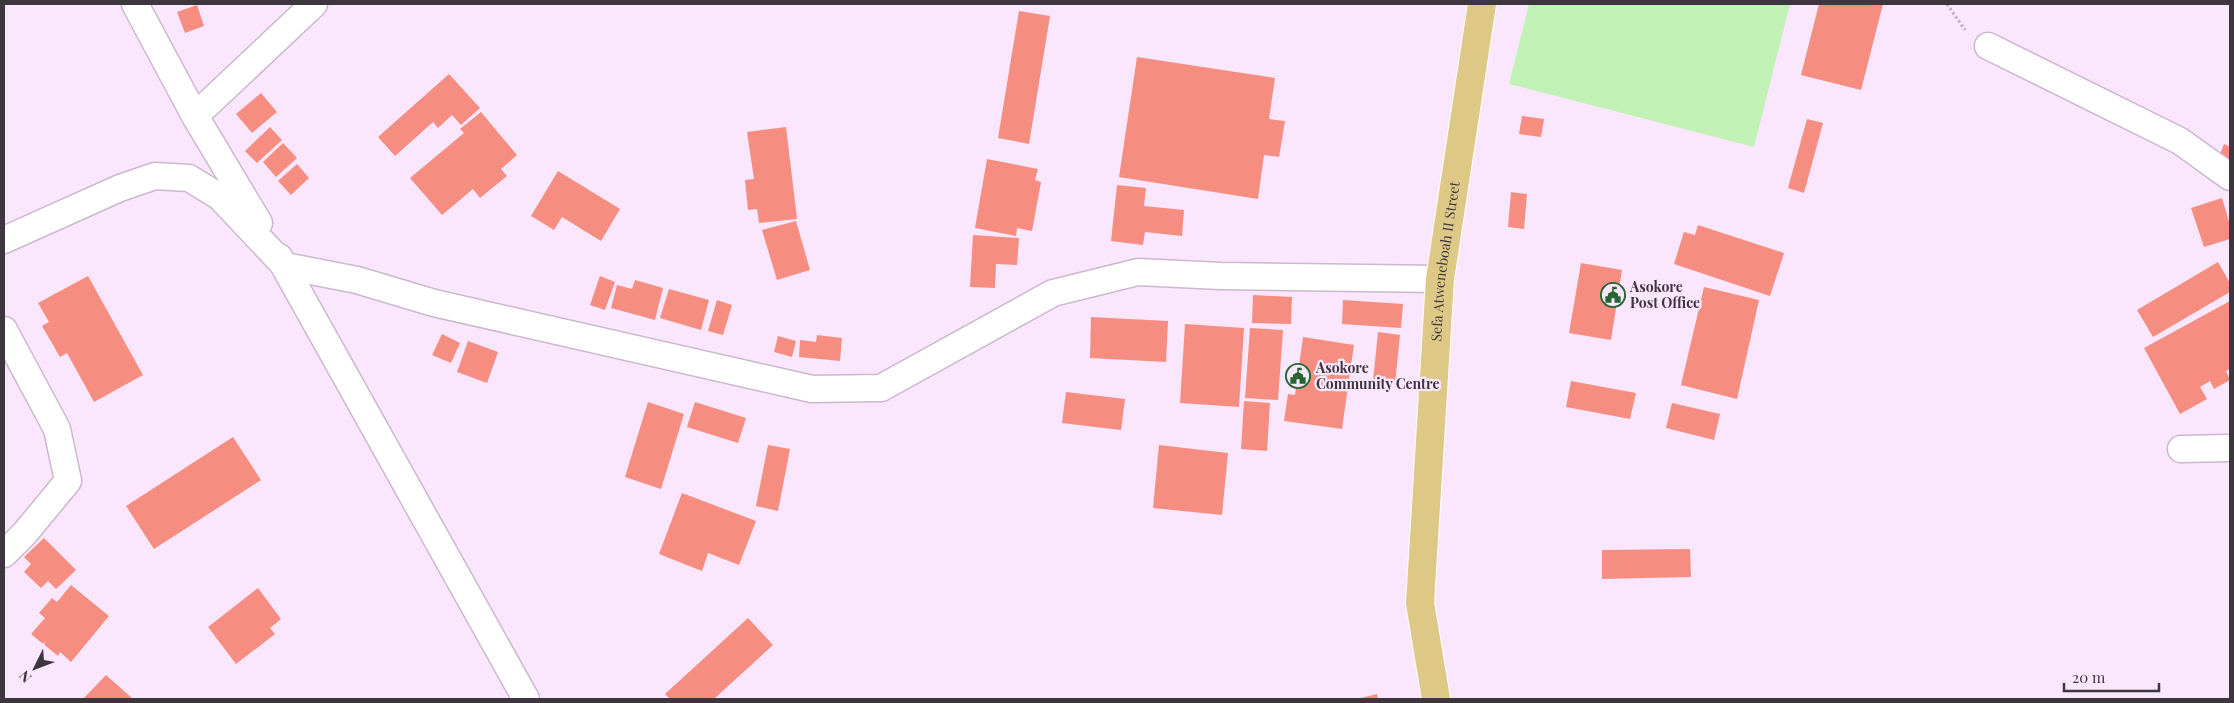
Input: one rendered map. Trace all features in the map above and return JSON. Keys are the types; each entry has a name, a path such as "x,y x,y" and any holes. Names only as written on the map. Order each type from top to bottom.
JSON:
{"main road":[{"name":"Sefa Atweneboah II Street","path":"1436,699 1420,603 1440,279 1482,4"}],"street":[{"path":"135,4 195,116 285,266 526,699"},
{"path":"195,116 314,4"},
{"path":"1988,46 2180,142 2230,177"},
{"path":"4,240 120,188 156,176 189,178 220,197 285,266 357,280 434,303 812,389 881,388 1053,293 1138,272 1221,276 1440,279"},
{"path":"4,330 57,429 68,481 25,533 4,554"},
{"path":"2181,449 2230,448"}],"green space":[{"path":"1529,4 1790,4 1754,147 1509,84"}],"building":[{"path":"1819,4 1883,4 1861,90 1801,75"},
{"path":"197,5 204,26 185,33 177,12"},
{"path":"1019,11 1050,16 1029,144 998,138"},
{"path":"1137,57 1275,78 1269,119 1285,121 1279,157 1264,155 1258,199 1119,177"},
{"path":"449,74 480,108 461,125 452,115 438,128 433,122 395,156 378,137"},
{"path":"261,93 277,112 252,133 236,114"},
{"path":"481,112 517,155 501,169 507,176 480,198 473,189 442,215 410,178 464,133 460,129"},
{"path":"1522,116 1544,119 1541,137 1519,134"},
{"path":"1807,119 1823,123 1804,193 1788,188"},
{"path":"270,127 282,140 257,163 245,151"},
{"path":"786,127 797,219 759,223 757,209 748,210 745,180 754,179 747,132"},
{"path":"283,143 297,158 276,177 263,162"},
{"path":"2224,144 2230,147 2230,162 2219,157"},
{"path":"987,159 1038,169 1035,180 1041,182 1032,231 1017,228 1016,236 975,228"},
{"path":"297,164 309,178 291,195 278,181"},
{"path":"558,171 620,209 601,241 562,217 554,230 531,216"},
{"path":"1117,185 1146,188 1144,206 1184,210 1182,236 1145,232 1143,245 1111,241"},
{"path":"1511,192 1527,194 1524,229 1508,227"},
{"path":"2222,198 2230,225 2230,239 2204,247 2191,208"},
{"path":"796,221 810,270 777,280 762,230"},
{"path":"1698,225 1784,253 1770,296 1674,264 1684,232 1695,235"},
{"path":"973,235 1019,238 1017,265 996,264 995,288 970,287"},
{"path":"2218,262 2230,283 2230,292 2153,337 2137,310"},
{"path":"1581,263 1622,270 1611,340 1569,333"},
{"path":"88,276 143,375 94,402 67,353 60,357 42,326 49,322 38,303"},
{"path":"600,276 615,282 605,310 590,305"},
{"path":"635,280 663,288 655,320 611,308 617,285 632,289"},
{"path":"1704,287 1759,300 1737,399 1681,385"},
{"path":"669,289 709,300 701,330 660,318"},
{"path":"1253,295 1292,297 1291,324 1252,323"},
{"path":"717,300 732,305 723,335 708,331"},
{"path":"1343,300 1403,304 1401,328 1342,324"},
{"path":"2230,301 2230,369 2226,371 2230,380 2214,389 2210,381 2200,387 2207,399 2180,414 2144,348"},
{"path":"1091,317 1168,321 1166,362 1090,358"},
{"path":"1185,324 1244,328 1239,407 1180,403"},
{"path":"1250,328 1283,330 1278,400 1245,398"},
{"path":"1378,332 1400,335 1395,384 1373,381"},
{"path":"442,334 460,343 451,363 432,355"},
{"path":"817,335 842,338 840,361 799,357 800,340 816,342"},
{"path":"778,336 796,341 792,357 774,352"},
{"path":"1303,337 1354,345 1342,429 1284,421 1288,394 1295,395"},
{"path":"468,341 498,352 487,383 457,372"},
{"path":"1571,381 1636,393 1630,419 1566,407"},
{"path":"1066,392 1125,399 1121,430 1062,423"},
{"path":"1244,401 1270,403 1267,451 1241,449"},
{"path":"648,402 684,414 661,489 625,477"},
{"path":"695,402 746,418 738,443 687,427"},
{"path":"1672,403 1720,414 1714,440 1666,428"},
{"path":"233,437 261,480 154,549 126,506"},
{"path":"768,445 790,449 778,511 756,506"},
{"path":"1159,445 1228,453 1222,515 1153,508"},
{"path":"682,493 756,521 739,565 708,553 702,571 659,554"},
{"path":"44,538 76,570 56,589 48,581 41,588 24,572 31,564 24,557"},
{"path":"1690,549 1691,577 1602,579 1602,550"},
{"path":"71,585 109,616 71,662 60,652 58,656 31,634 45,618 39,613 52,598 57,602"},
{"path":"258,588 281,619 270,628 275,634 236,664 208,627"},
{"path":"748,618 773,645 714,699 670,699 665,694"},
{"path":"106,675 133,699 83,699"},
{"path":"1377,694 1378,699 1357,699"}],"place":[{"name":"Asokore Post Office","path":"1613,295"},
{"name":"Asokore Community Centre","path":"1298,376"}]}
